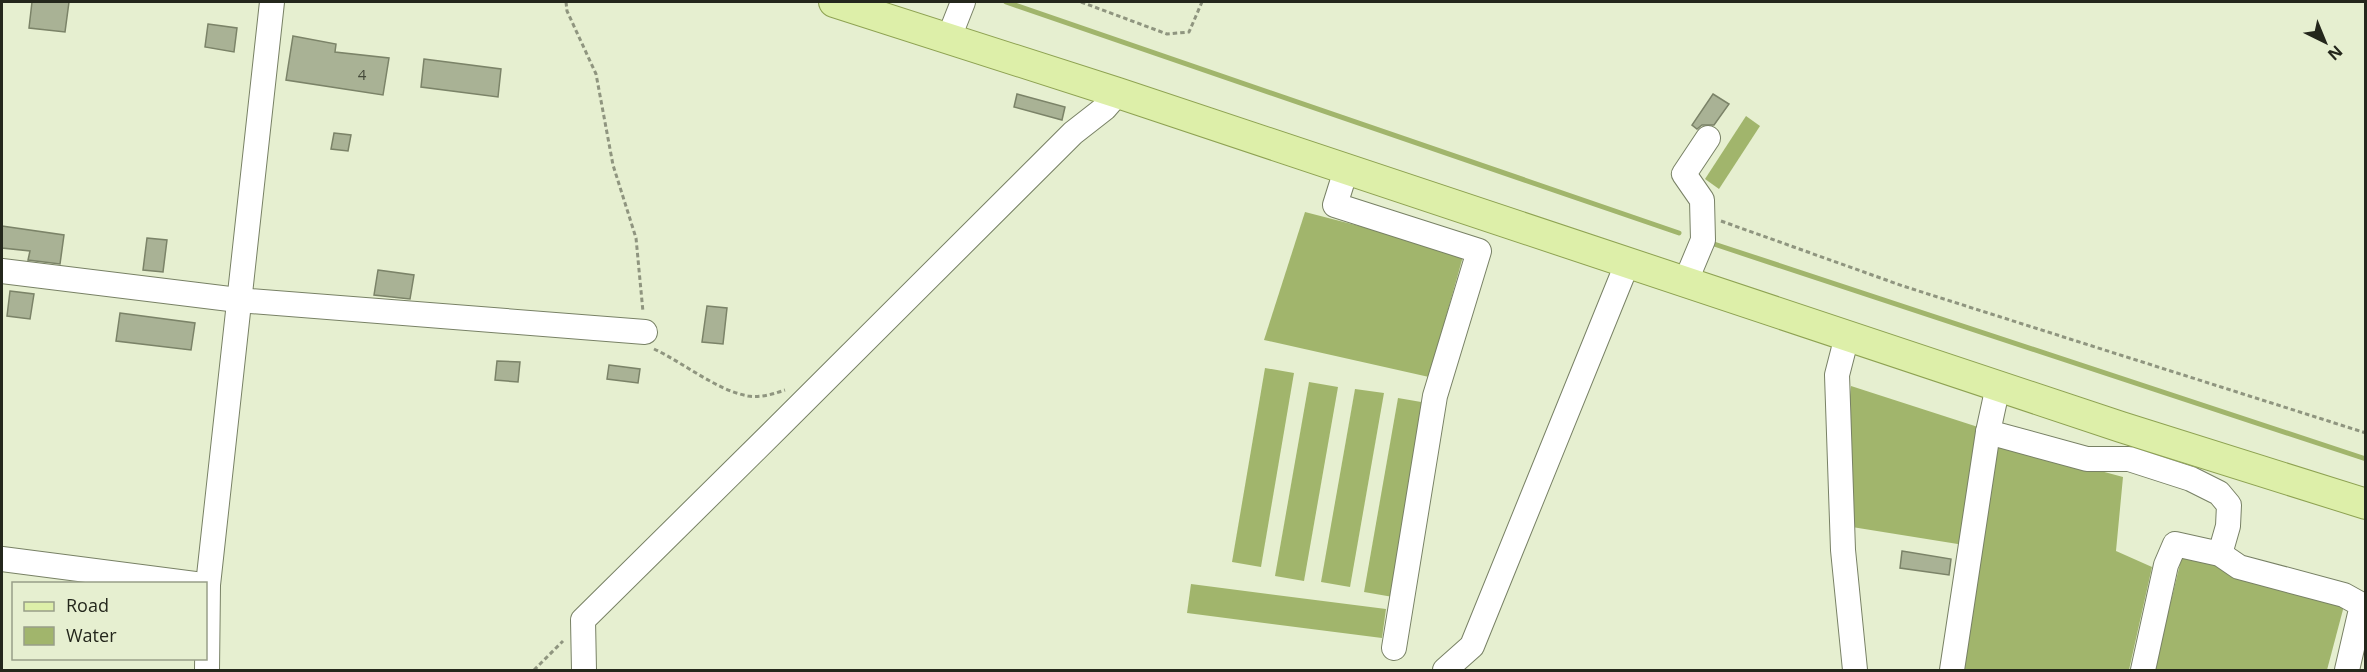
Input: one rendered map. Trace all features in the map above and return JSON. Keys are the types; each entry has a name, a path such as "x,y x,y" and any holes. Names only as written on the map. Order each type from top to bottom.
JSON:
{"main road":[{"path":"834,2 1118,93 2121,428 2366,504"}],"street":[{"path":"203,582 272,2"},
{"path":"948,40 963,2"},
{"path":"584,670 583,620 748,459 815,388 859,349 1065,141 1105,108 1118,93"},
{"path":"1685,283 1703,240 1702,200 1684,174 1708,138"},
{"path":"1346,170 1335,205 1479,251 1435,396 1394,648"},
{"path":"1445,670 1472,646 1627,264"},
{"path":"2,271 238,300 645,332"},
{"path":"1847,336 1837,375 1843,550 1855,670"},
{"path":"1952,670 1988,432 1998,386"},
{"path":"1988,432 2087,459 2129,459 2191,479 2219,493 2229,505 2228,526 2220,554"},
{"path":"2143,670 2166,565 2175,544 2220,554 2239,567 2344,595 2362,605 2347,670"},
{"path":"2,559 187,582"}],"path":[{"path":"566,2 567,11 596,74 613,165 636,238 645,332 655,349 714,382 747,396 766,396 796,386 815,388"},
{"path":"1081,2 1167,34 1189,32 1202,2"},
{"path":"1702,214 1903,285 2366,433"},
{"path":"534,670 583,620"}],"water":[{"path":"1746,116 1760,126 1719,189 1705,179"},
{"path":"1305,212 1464,253 1429,377 1264,340"},
{"path":"1265,368 1294,373 1261,567 1232,562"},
{"path":"1309,382 1338,387 1304,581 1275,576"},
{"path":"1851,386 1978,427 1964,545 1852,527 1847,426"},
{"path":"1355,389 1384,393 1350,587 1321,582"},
{"path":"1398,398 1427,403 1393,597 1364,592"},
{"path":"1993,442 2123,477 2116,551 2152,567 2129,670 1959,670"},
{"path":"2182,556 2345,602 2327,670 2154,670"},
{"path":"1191,584 1386,609 1382,638 1187,613"}],"building":[{"path":"32,2 69,2 65,32 29,28"},
{"path":"208,24 237,28 234,52 205,47"},
{"path":"293,36 336,44 335,52 389,58 383,95 286,80"},
{"path":"424,59 501,69 498,97 421,87"},
{"path":"1017,94 1065,107 1062,120 1014,107"},
{"path":"1713,94 1729,104 1714,125 1702,125 1697,129 1692,125"},
{"path":"334,133 351,135 348,151 331,149"},
{"path":"2,226 64,235 60,264 28,260 30,251 2,248"},
{"path":"147,238 167,240 163,272 143,270"},
{"path":"378,270 414,275 410,299 374,295"},
{"path":"10,291 34,294 30,319 7,316"},
{"path":"707,306 727,308 723,344 702,342"},
{"path":"120,313 195,323 191,350 116,341"},
{"path":"497,361 520,362 518,382 495,380"},
{"path":"609,365 640,369 638,383 607,379"},
{"path":"1902,551 1951,559 1949,575 1900,568"}],"waterway":[{"path":"1006,2 1679,233"},
{"path":"1711,243 2366,459"}]}
